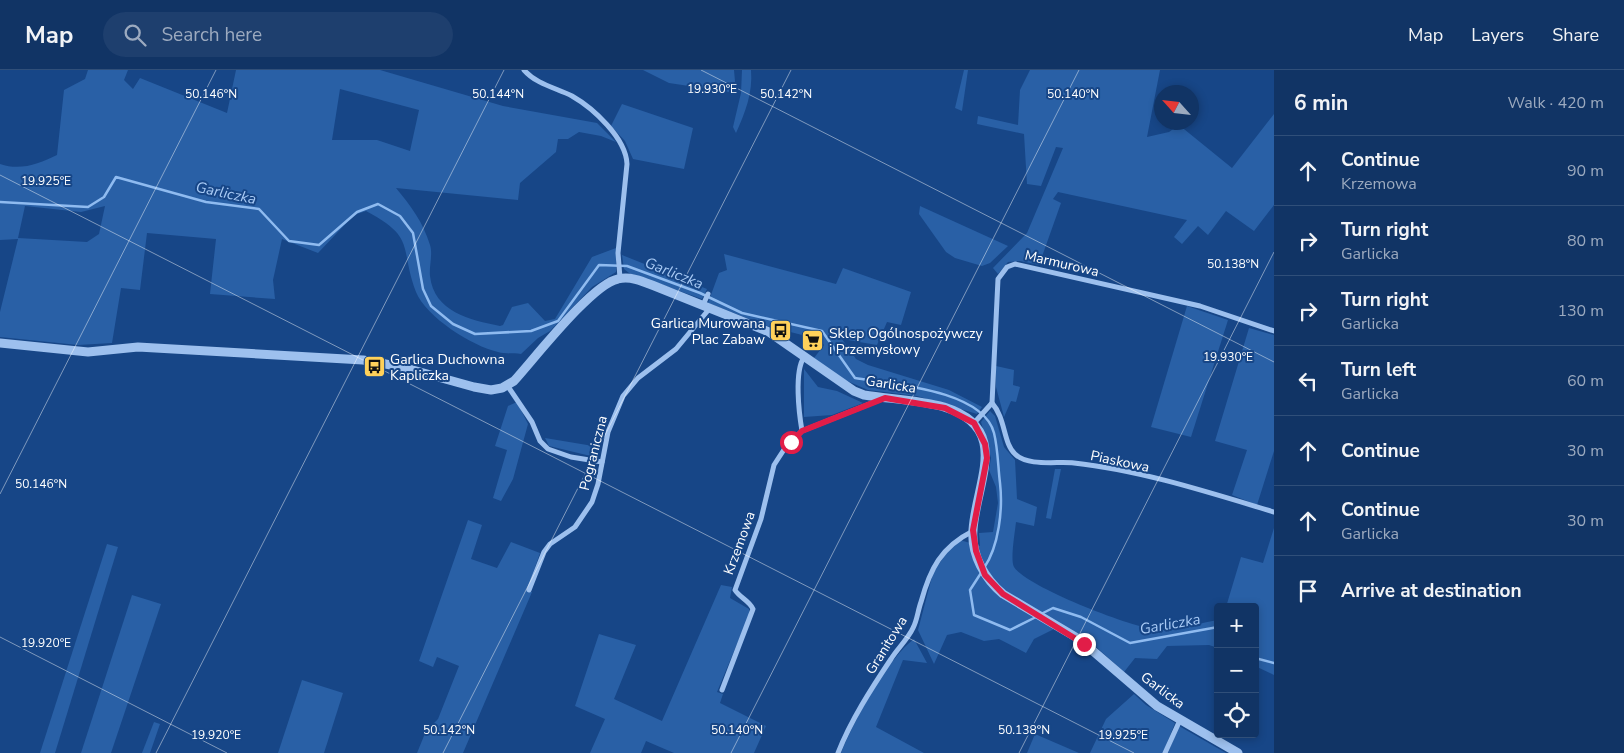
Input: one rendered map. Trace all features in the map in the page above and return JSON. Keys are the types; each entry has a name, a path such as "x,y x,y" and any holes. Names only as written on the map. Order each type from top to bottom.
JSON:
{"street":[{"path":"0,344 88,352 146,347 363,360 402,367 491,390 508,385 594,293 610,281 620,278 619,266 627,164 625,152 612,132 586,107 574,98 537,80 524,70"},
{"name":"Marmurowa","path":"977,421 992,403 998,279 1007,266 1015,264 1200,306 1274,331"},
{"name":"Garlicka","path":"620,278 634,279 706,304 769,332 864,396 945,408 977,421"},
{"name":"Pograniczna","path":"529,590 544,552 550,544 575,527 589,508 598,484 608,432 623,396 638,378 676,349 706,304 708,294"},
{"path":"802,431 799,416 800,366 804,357"},
{"path":"508,385 532,422 540,441 548,449 571,457 602,462"},
{"name":"Krzemowa","path":"722,690 753,609 750,603 738,595 735,590 761,519 774,465 785,448 802,431 885,398"},
{"name":"Piaskowa","path":"992,403 1000,412 1010,446 1015,454 1021,458 1075,463 1108,469 1180,485 1274,512"},
{"path":"973,530 987,458 985,444 977,421"},
{"name":"Garlicka","path":"973,530 980,566 985,575 1003,594 1079,639 1157,706 1238,753"},
{"name":"Granitowa","path":"838,753 847,730 863,702 914,628 924,590 937,561 946,548 959,537 973,530"},
{"path":"1165,753 1180,720"}],"shaded area":[{"path":"88,70 128,70 124,80 133,89 140,78 227,113 236,70 380,70 503,106 597,123 616,142 601,136 579,132 568,139 558,139 556,152 520,183 518,200 396,188 407,201 424,229 431,249 430,276 438,298 446,306 466,317 500,326 503,325 512,307 528,303 545,321 555,319 592,257 616,248 616,272 592,287 550,331 538,338 521,354 504,353 487,349 463,337 429,311 421,302 416,292 404,245 400,237 382,220 366,211 354,215 318,253 282,239 273,280 275,299 210,294 216,239 147,233 140,290 121,288 112,343 78,345 0,337 0,312 18,239 0,240 0,164 15,167 29,166 57,155 64,90 85,79","holes":["340,89 419,110 410,151 377,140 332,140","25,206 81,212 105,206 99,234 87,242 18,238"]},
{"path":"643,70 734,70 736,93 669,83"},
{"path":"742,70 751,70 751,87 750,95 736,133 733,127 741,93"},
{"path":"964,70 968,70 962,111 955,108"},
{"path":"1030,70 1160,70 1157,85 1154,85 1154,101 1147,137 1172,130 1185,130 1232,168 1274,114 1274,205 1254,231 1226,211 1208,235 1198,226 1182,244 1174,237 1187,220 1058,192 1053,199 1061,203 1039,265 1020,261 1008,262 998,274 993,268 1027,233 1063,148 1056,147 1041,186 1027,184 1024,134 977,124 978,116 1018,125 1020,90"},
{"path":"622,104 693,128 684,169 633,159 625,141 611,126"},
{"path":"920,206 1008,246 990,263 982,266 955,258 946,252 919,214"},
{"path":"724,254 836,284 843,268 911,292 901,325 887,322 877,345 842,339 856,359 868,365 949,390 982,407 977,414 917,396 868,390 838,377 814,358 824,345 815,334 809,332 806,336 767,326 708,303 719,273 727,270"},
{"path":"622,255 707,289 702,299 629,273 624,269"},
{"path":"1187,306 1228,320 1191,437 1151,427"},
{"path":"1249,328 1274,335 1274,451 1257,505 1232,495 1247,450 1215,441"},
{"path":"996,366 1014,370 1013,385 1020,387 1016,402 1011,401 1004,417 996,387"},
{"path":"804,369 818,387 837,391 863,403 832,415 804,417"},
{"path":"517,402 528,424 513,479 501,501 493,498 507,450 495,446 508,406"},
{"path":"990,411 995,416 1004,447 1015,460 1017,499 1037,507 1034,526 1016,522 1013,552 1014,567 1038,585 1058,595 1144,628 1157,630 1172,629 1214,621 1214,647 1209,645 1167,646 1157,659 1135,658 1124,672 1094,645 1062,625 1034,639 1026,653 999,639 984,641 961,632 947,635 934,664 918,630 933,573 949,549 960,540 980,546 979,533 993,532 998,503 996,487 989,470 991,458 981,422"},
{"path":"545,438 599,447 599,458 549,446"},
{"path":"1055,469 1061,469 1051,519 1046,518"},
{"path":"468,520 482,525 471,559 497,568 511,542 540,553 527,590 532,592 463,753 417,753 426,731 438,719 459,666 437,657 433,667 419,661"},
{"path":"1274,528 1274,675 1259,668 1259,603 1227,603 1241,557 1263,563"},
{"path":"107,544 118,547 55,753 40,753"},
{"path":"721,585 732,587 730,598 749,609 749,615 717,692 723,694 720,703 766,726 754,753 674,753 646,741 641,753 590,753 605,719 575,706 599,634 636,645 614,699 662,721"},
{"path":"132,595 161,604 111,753 81,753"},
{"path":"914,639 927,663 903,660 876,727 924,753 841,753 854,724 882,675"},
{"path":"302,680 343,693 324,753 278,753"},
{"path":"1134,694 1146,705 1175,723 1163,753 1090,753 1106,719"},
{"path":"154,722 160,724 150,753 142,753"},
{"path":"1179,726 1226,753 1168,753"},
{"path":"1035,734 1079,753 1027,753"}],"waterway":[{"name":"Garliczka","path":"0,202 88,207 104,197 116,177 206,202 259,209 289,241 319,245 357,212 378,204 400,216 413,233 423,289 431,306 453,324 475,334 531,331 558,321 599,265 627,266 700,293 742,313 822,331 855,378 912,387 955,398 973,407 986,419 994,433 1001,504 999,527 993,549 984,568"},
{"name":"Garliczka","path":"981,573 970,590 974,615 1010,630 1036,617"},
{"name":"Garliczka","path":"1041,614 1053,608 1081,617 1130,643 1214,628"},
{"name":"Garliczka","path":"1259,659 1274,663"}],"place":[{"name":"Garlica Murowana Plac Zabaw","path":"781,331"},
{"name":"Sklep Ogólnospożywczy i Przemysłowy","path":"813,341"},
{"name":"Garlica Duchowna Kapliczka","path":"374,367"}],"route":[{"path":"791,442 802,431 868,403 885,398 931,404 945,408 974,423 981,433 987,458 973,530 980,566 993,586 1003,594 1054,623 1084,644"}]}
